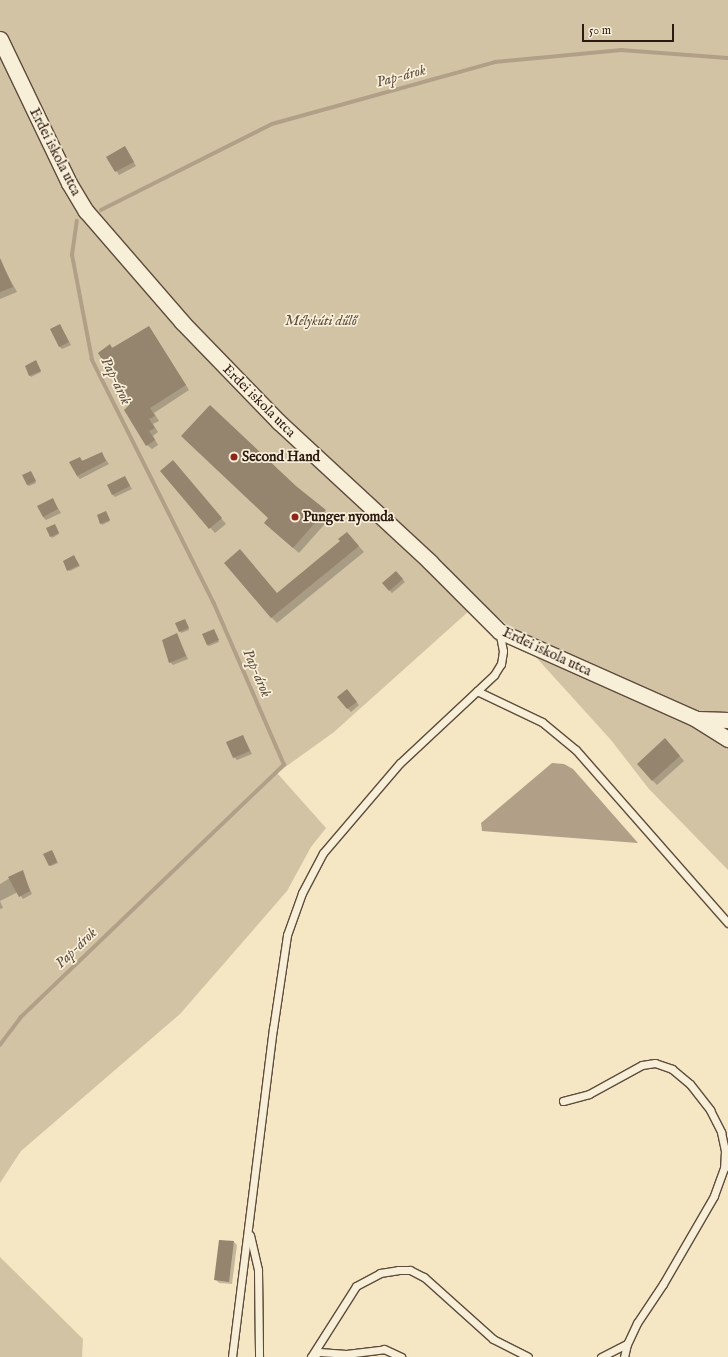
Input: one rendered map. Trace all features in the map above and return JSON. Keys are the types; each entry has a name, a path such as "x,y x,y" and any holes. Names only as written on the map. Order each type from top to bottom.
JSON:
{"street":[{"name":"Erdei iskola utca","path":"0,39 62,169 86,211 182,322 279,422 430,562 499,631 694,718 728,739"},
{"name":"Erdei iskola utca","path":"694,718 728,720"}],"lane":[{"path":"233,1356 272,1029 287,935 302,893 324,853 400,763 494,675 501,664 503,651 499,631"},
{"path":"477,691 542,722 576,750 728,923"},
{"path":"563,1101 589,1094 642,1065 655,1063 672,1069 690,1084 710,1110 721,1132 725,1151 724,1168 714,1196 663,1284 637,1323 627,1344 624,1357"},
{"path":"249,1230 258,1270 259,1357"},
{"path":"311,1357 356,1286 380,1273 398,1270 410,1270 424,1277 494,1340 528,1357"},
{"path":"600,1357 627,1344"},
{"path":"311,1357 319,1352 346,1354 384,1349 401,1357"}],"green space":[{"name":"Mélykúti dűlő","path":"0,0 728,0 728,870 649,789 611,740 505,623 479,602 334,732 277,773 326,828 311,847 287,891 180,1014 21,1151 0,1183"},
{"path":"0,1257 83,1339 82,1357 0,1357"}],"shaded area":[{"path":"552,763 564,764 573,769 638,843 482,831 481,823"}],"building":[{"path":"125,146 134,162 115,172 106,157"},
{"path":"0,258 13,287 0,292"},
{"path":"60,324 69,342 59,347 50,329"},
{"path":"149,326 186,385 150,408 155,416 149,419 155,428 149,431 155,440 146,446 124,410 130,404 98,353 110,344 112,348"},
{"path":"36,360 41,371 29,376 25,366"},
{"name":"Second Hand","path":"210,405 296,486 326,510 293,548 264,523 268,518 181,436"},
{"path":"102,452 106,461 77,476 69,462 80,457 82,461"},
{"path":"173,460 222,518 209,529 160,471"},
{"path":"31,471 36,481 27,485 22,475"},
{"path":"125,476 130,486 112,495 107,485"},
{"path":"53,498 58,509 43,517 37,506"},
{"path":"106,511 110,520 100,524 97,515"},
{"path":"55,524 59,533 50,537 46,528"},
{"path":"347,532 359,546 271,618 224,563 240,549 277,593 340,541 338,539"},
{"path":"74,555 79,565 67,571 63,561"},
{"path":"396,571 403,579 389,591 382,583"},
{"path":"185,619 189,628 179,632 175,623"},
{"path":"214,629 219,640 207,645 202,634"},
{"path":"177,633 186,656 169,663 162,640"},
{"path":"347,689 357,702 347,709 337,697"},
{"path":"243,735 250,751 233,758 226,742"},
{"path":"665,738 680,756 652,781 637,764"},
{"path":"52,850 57,862 49,866 43,854"},
{"path":"23,870 30,891 19,897 8,877"},
{"path":"219,1240 234,1241 229,1282 214,1280"}],"waterway":[{"name":"Pap-árok","path":"101,210 272,124 495,62 621,50 728,58"},
{"name":"Pap-árok","path":"0,1045 20,1018 284,765 214,604 92,360 72,255 77,221"}],"place":[{"name":"Second Hand","path":"234,457"},
{"name":"Punger nyomda","path":"295,517"}]}
